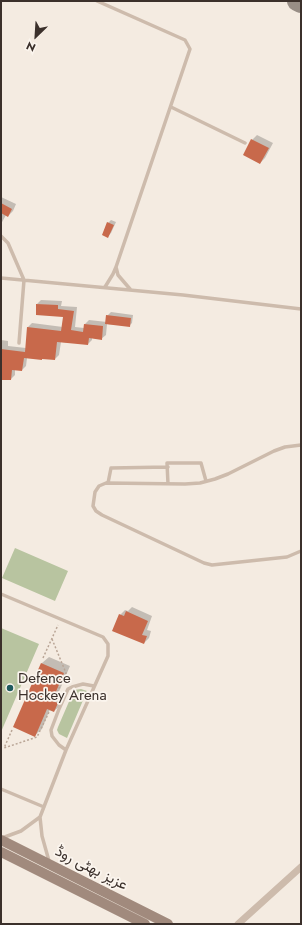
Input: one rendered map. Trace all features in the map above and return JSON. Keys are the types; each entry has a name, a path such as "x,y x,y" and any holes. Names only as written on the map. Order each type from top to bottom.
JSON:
{"main road":[{"name":"عزیز بھٹی روڈ","path":"1,839 168,924"},
{"name":"عزیز بھٹی روڈ","path":"1,852 145,924"}],"street":[{"path":"238,924 301,867"}],"lane":[{"path":"96,1 185,40 190,49 116,267 105,287"},
{"path":"170,107 245,143"},
{"path":"1,236 8,243 24,280 20,343"},
{"path":"116,267 118,274 130,289"},
{"path":"1,278 130,289 301,309"},
{"path":"301,445 285,447 274,451 228,474 206,481 185,484 108,483 99,486 95,492 93,506 96,511 102,515 200,561 212,565 287,557 301,551"},
{"path":"168,484 168,464 201,463 206,481"},
{"path":"108,483 111,468 168,467"},
{"path":"1,594 103,637 108,644 108,656 66,750 40,817 42,836 51,865"},
{"path":"66,750 59,745 52,736 51,730 59,709 68,689 83,684 94,686"},
{"path":"1,789 44,807"},
{"path":"1,839 21,831 40,817"}],"path":[{"path":"43,658 61,619"},
{"path":"52,639 66,673 53,701"},
{"path":"12,730 4,748 37,737 50,710"}],"green space":[{"path":"15,548 68,571 55,601 2,578"},
{"name":"Defence Hockey Arena","path":"1,628 39,644 1,732"},
{"path":"81,689 87,691 67,738 59,734 57,730 74,690"}],"building":[{"path":"251,139 269,148 260,164 243,155"},
{"path":"1,203 12,209 8,217 1,213"},
{"path":"107,222 114,225 108,238 102,235"},
{"path":"36,304 58,305 58,309 74,311 71,330 83,332 84,324 103,326 102,340 89,338 88,345 57,342 55,360 24,358 22,371 12,370 11,380 1,380 1,349 25,352 27,327 61,331 63,317 36,315"},
{"path":"106,315 131,318 130,327 105,324"},
{"path":"126,611 148,621 142,635 147,636 144,644 112,631 119,614 124,616"},
{"path":"41,663 64,673 52,701 58,703 54,712 47,709 35,737 13,727"}],"taxiway":[{"path":"297,1 301,3"}],"place":[{"name":"Defence Hockey Arena","path":"10,688"}]}
